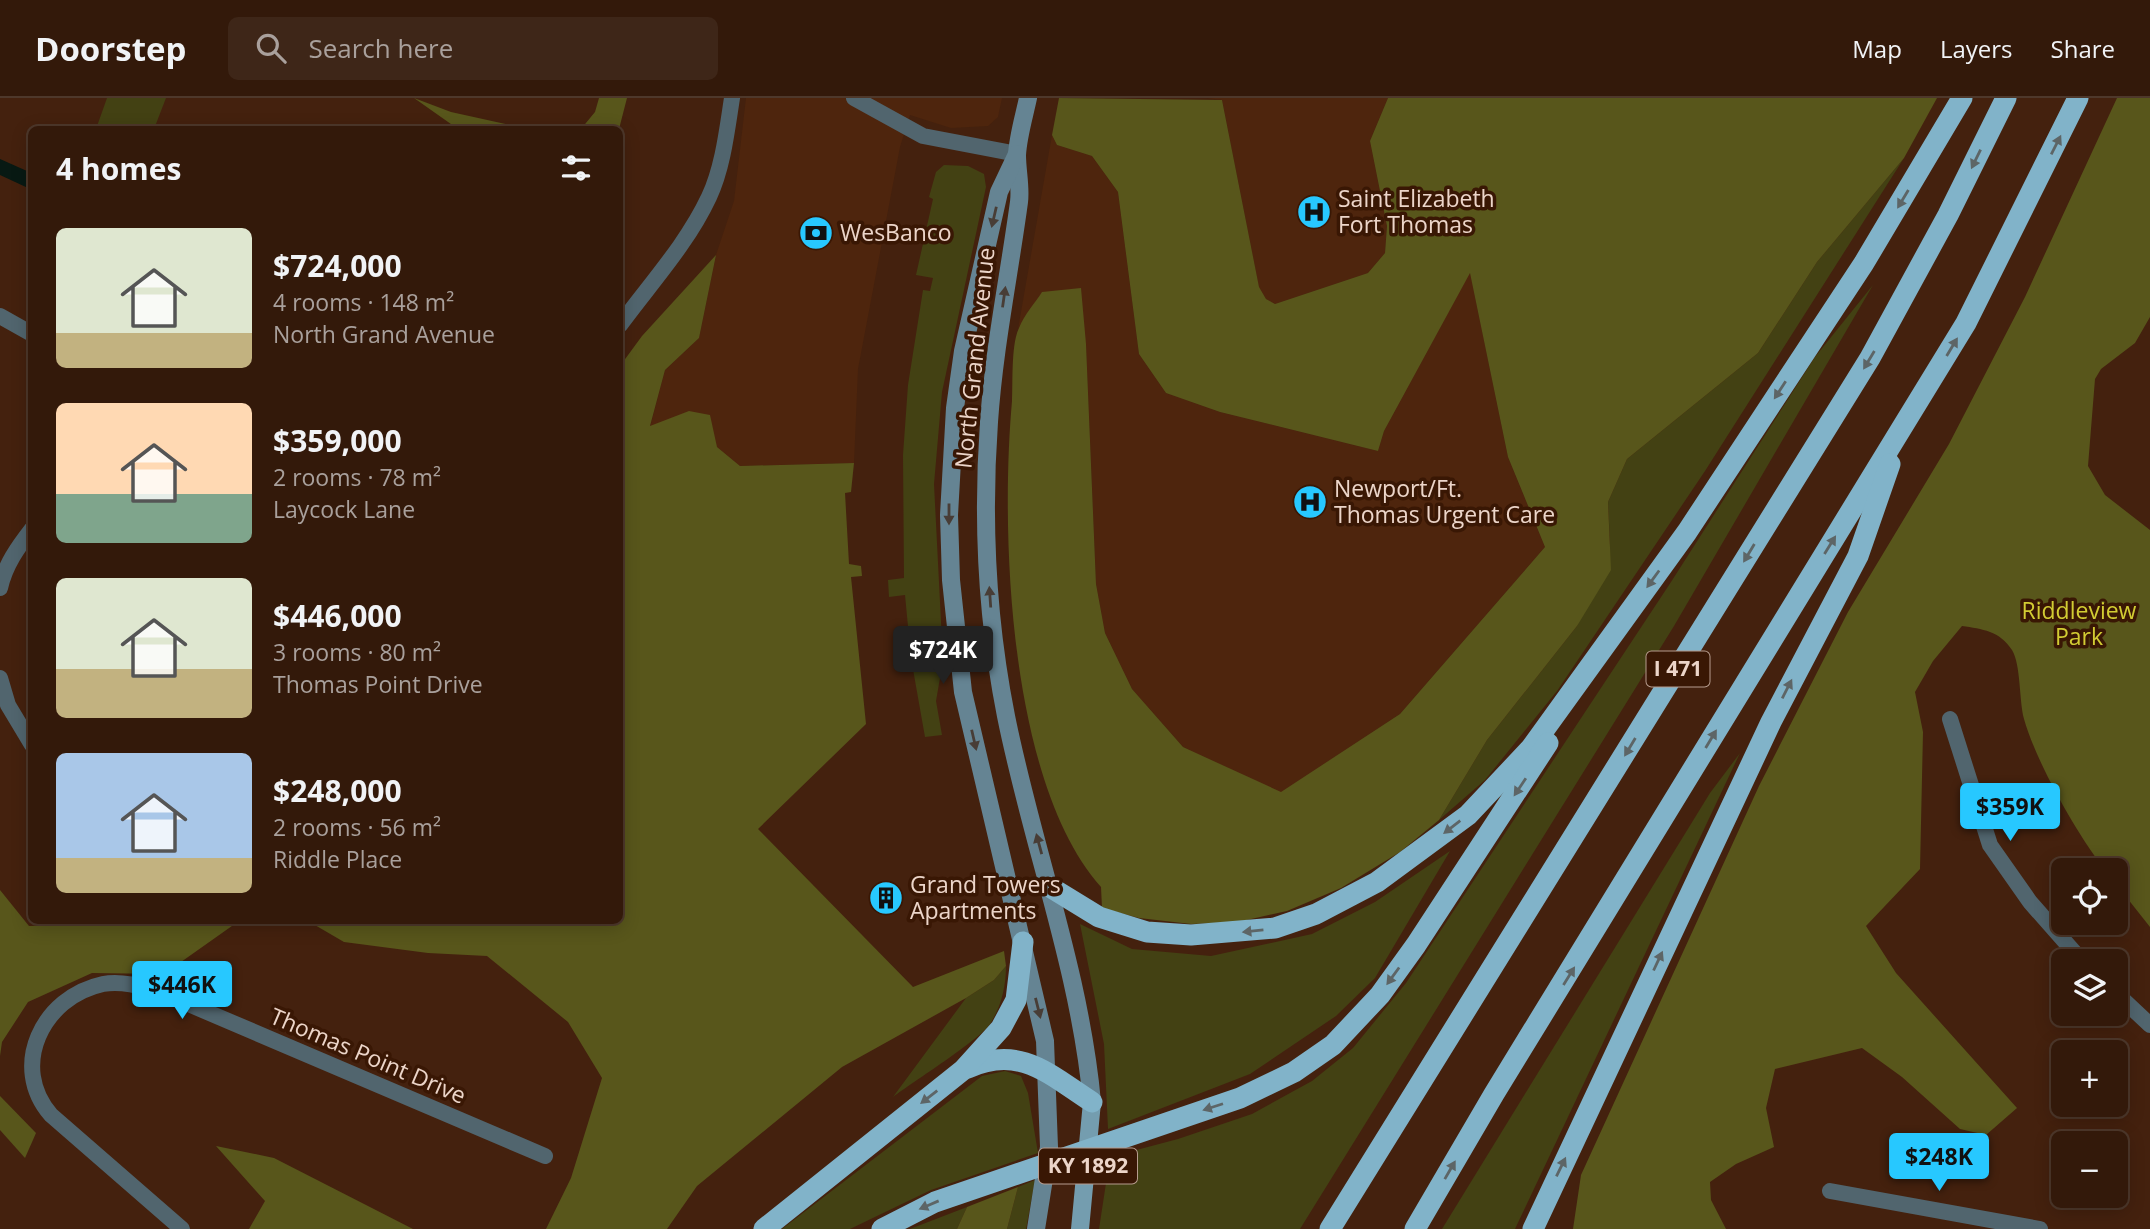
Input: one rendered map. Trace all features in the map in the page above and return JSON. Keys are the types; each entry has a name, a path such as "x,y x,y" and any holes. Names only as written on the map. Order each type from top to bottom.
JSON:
{"highway":[{"path":"1050,887 1099,917 1147,932 1191,935 1275,928 1316,914 1377,882 1468,815 1531,748 1687,532 1864,263 1962,98"},
{"name":"I 471","path":"1330,1229 1870,358 1948,215 2006,98"},
{"name":"I 471","path":"1415,1229 1494,1094 1966,323 2078,98"},
{"path":"1533,1229 1771,722 1858,556 1904,427"},
{"path":"881,1229 935,1202 1267,1087 1294,1072 1344,1035 1380,995 1416,945 1544,751 1592,665"},
{"path":"764,1229 963,1070 1010,1014 1016,1000 1023,942"},
{"path":"963,1070 984,1060 1012,1058 1031,1063 1092,1102"}],"main road":[{"name":"North Grand Avenue","path":"1028,98 1017,153 999,192 963,351 954,419 949,515 951,580 963,692 1042,1023 1048,1074 1049,1147 1036,1229"},
{"name":"North Grand Avenue","path":"1017,153 1019,198 989,421 987,539 993,641 1007,718 1050,887 1089,1068 1092,1102 1080,1229"}],"street":[{"path":"623,321 672,256 709,197 721,159 732,98"},
{"path":"854,98 923,136 1017,153"},
{"path":"0,316 28,332"},
{"path":"0,588 3,575 16,550 28,534"},
{"path":"0,678 8,705 28,738"},
{"path":"1950,719 1990,845 2030,902 2071,949"},
{"name":"Thomas Point Drive","path":"182,1229 37,1100 29,1065 33,1045 63,1004 90,988 103,984 132,984 165,995 545,1156"},
{"path":"2128,1004 2150,1025"},
{"path":"1830,1191 2040,1229"}],"shaded area":[{"path":"107,98 166,98 155,126 97,126"},
{"path":"746,98 1002,98 998,117 988,126 951,128 910,115 900,147 858,369 854,463 740,466 717,447 650,427 665,370 699,338 716,255 734,201"},
{"name":"Saint Elizabeth Fort Thomas","path":"1207,98 1388,98 1370,141 1387,226 1385,253 1368,273 1275,304 1266,299 1259,288 1222,100"},
{"name":"Newport/Ft. Thomas Urgent Care","path":"1052,135 1057,145 1092,156 1118,192 1139,354 1166,393 1220,412 1378,451 1384,431 1470,272 1508,457 1545,547 1400,714 1281,793 1183,747 1132,689 1105,633 1096,584 1086,344 1053,292 1042,293 1018,329"},
{"path":"1904,158 1705,471 1557,691 1485,780 1439,820 1487,740 1577,626 1610,544 1608,502 1627,459 1758,353 1817,262"},
{"path":"0,159 28,170 28,188 0,175"},
{"path":"944,165 968,166 984,174 986,187 942,392 934,484 943,661 936,701 942,735 925,737 911,658 905,595 889,597 888,580 904,578 903,455 908,385 923,290 930,291 933,278 916,275 933,199 929,197 936,172"},
{"path":"1873,285 1674,626 1300,1229 1099,1229 1110,1157 1178,1139 1252,1114 1312,1081 1353,1048 1406,983 1671,582 1815,357"},
{"path":"1740,753 1515,1229 1442,1229 1710,793"},
{"path":"1450,851 1375,978 1336,1016 1250,1074 1108,1129 1104,1044 1080,924 1132,949 1211,956 1312,934 1375,902"},
{"path":"1006,966 1002,996 990,1024 960,1050 893,1097 966,998 994,980"},
{"path":"1005,1071 1021,1076 1028,1093 1038,1153 931,1190 850,1229 782,1229 982,1076"},
{"path":"1035,1180 1026,1229 1007,1229 1018,1187"},
{"path":"967,1207 957,1229 910,1229"}],"green space":[{"path":"414,98 451,112 514,126 454,126"},
{"path":"599,98 627,98 620,126 583,126 595,112"},
{"path":"1059,98 1222,100 1259,287 1266,299 1275,304 1368,273 1385,253 1387,226 1370,141 1388,98 1937,98 1904,158 1817,262 1758,353 1627,459 1608,502 1611,570 1577,626 1487,740 1439,820 1400,852 1341,888 1287,911 1238,922 1191,924 1139,918 1102,908 1101,887 1070,842 1047,786 1029,723 1018,656 1011,587 1009,456 1016,335 1042,292 1081,288 1086,344 1096,584 1105,633 1132,689 1183,747 1281,792 1400,714 1545,547 1508,457 1470,273 1384,431 1378,451 1220,412 1166,393 1139,354 1118,192 1092,156 1057,145 1052,135"},
{"name":"Riddleview Park","path":"2117,98 2150,98 2150,317 2135,343 2101,369 2095,379 2088,466 2105,495 2150,530 2150,927 2128,899 2128,858 2096,858 2070,818 2038,756 2022,711 2017,664 2012,650 1996,635 1962,626 1933,661 1915,692 1923,732 1920,869 1866,926 1896,973 2017,1108 1986,1135 1960,1129 1902,1077 1862,1048 1775,1069 1766,1108 1774,1147 1736,1164 1710,1182 1711,1200 1726,1229 1573,1229 1581,1175 1759,786 1848,612 1949,444 2025,297"},
{"path":"716,255 699,338 665,370 650,426 689,411 710,415 717,447 740,466 854,463 851,492 845,493 849,564 861,566 862,576 851,577 866,724 758,829 913,987 1004,951 1006,966 994,980 966,998 842,1067 697,1186 667,1229 546,1229 571,1178 602,1078 568,1022 487,956 428,953 344,942 313,924 623,924 623,362 642,336"},
{"path":"0,890 29,926 235,924 164,974 92,973 28,1002 2,1042 0,1056"},
{"path":"0,1096 36,1133 25,1158 0,1130"},
{"path":"216,1146 274,1158 413,1229 249,1229 265,1201"},
{"path":"1018,1187 1007,1229 957,1229 967,1207"}],"place":[{"name":"Saint Elizabeth Fort Thomas","path":"1314,212"},
{"name":"WesBanco","path":"816,233"},
{"name":"Newport/Ft. Thomas Urgent Care","path":"1310,502"},
{"name":"Grand Towers Apartments","path":"886,898"}]}
